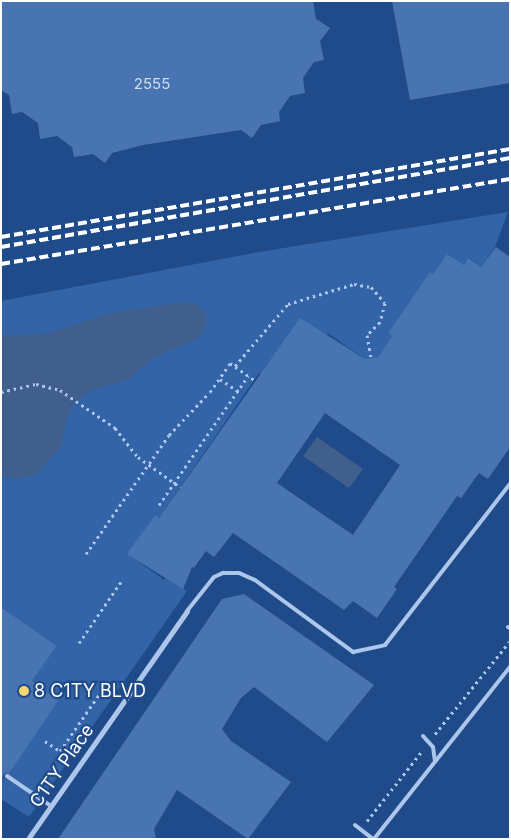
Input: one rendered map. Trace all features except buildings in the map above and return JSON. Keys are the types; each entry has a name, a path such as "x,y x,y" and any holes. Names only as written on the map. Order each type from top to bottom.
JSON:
{"street":[{"name":"C1TY Place","path":"28,839 187,611"}],"lane":[{"path":"187,611 214,577 223,573 240,572 255,580 353,652 385,645 510,484"},
{"path":"355,825 373,839 510,667"},
{"path":"423,736 433,748 434,761"},
{"path":"7,776 51,806"}],"path":[{"path":"235,366 288,304 337,287 360,284 375,291 385,303 380,322 367,335 371,358"},
{"path":"86,554 179,423 220,379 230,363 254,380"},
{"path":"159,505 248,376"},
{"path":"220,379 238,391"},
{"path":"1,392 28,384 48,386 60,390 121,434 138,457 180,487"},
{"path":"79,643 122,580"},
{"path":"45,741 60,752 103,689"}],"shaded area":[{"path":"508,212 495,247 481,267 469,258 463,265 447,254 433,274 430,272 388,333 392,336 378,357 365,359 328,333 270,379 259,373 159,518 155,515 128,554 164,580 168,576 187,591 29,817 1,799 1,783 59,700 32,681 57,646 1,607 1,301 259,252"},
{"path":"182,302 195,303 205,312 206,326 198,338 154,357 129,379 94,389 75,402 67,416 61,447 35,475 15,479 1,475 1,335 46,334 107,314"},
{"path":"317,437 363,469 349,488 303,456"}],"railway":[{"path":"1,237 510,149"},
{"path":"1,247 510,158"},
{"path":"1,264 510,179"}],"place":[{"name":"8 C1TY BLVD","path":"24,691"}]}
